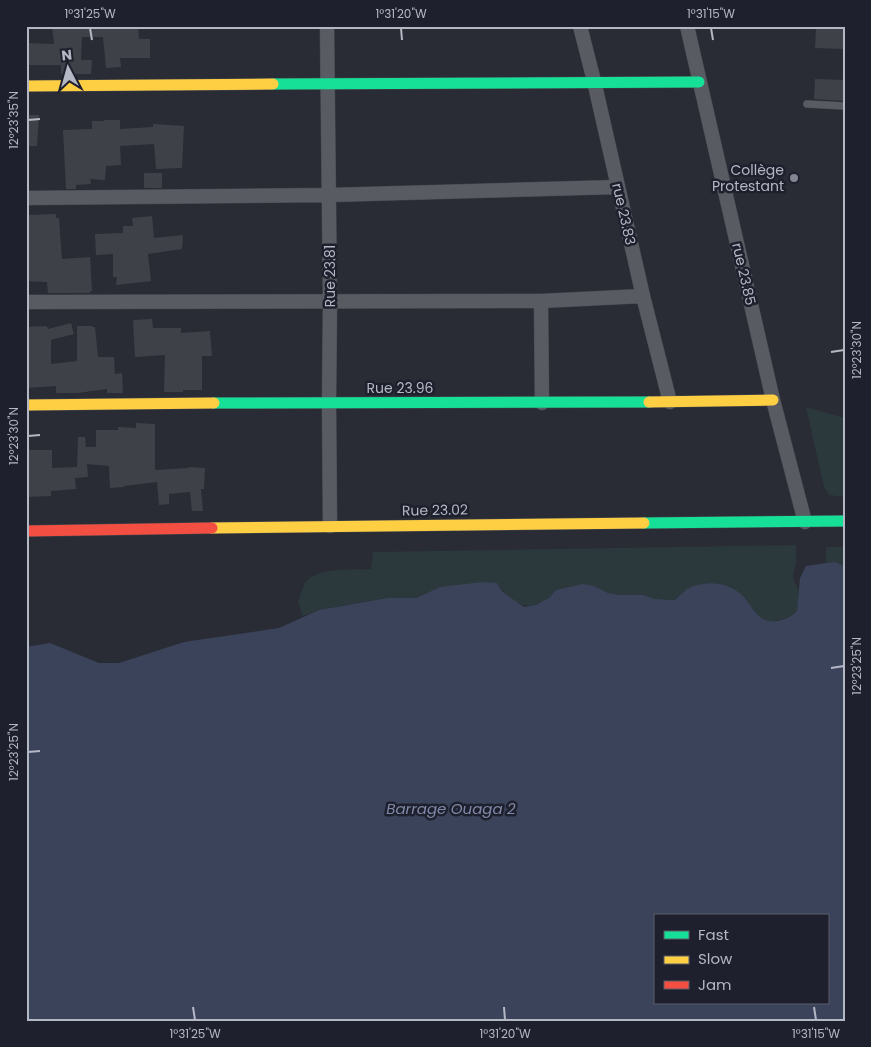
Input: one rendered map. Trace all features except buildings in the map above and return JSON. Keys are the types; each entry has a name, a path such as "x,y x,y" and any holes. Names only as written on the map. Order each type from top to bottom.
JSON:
{"street":[{"name":"Rue 23.81","path":"327,26 330,526"},
{"name":"rue 23.83","path":"580,26 642,296 670,402"},
{"name":"rue 23.85","path":"687,26 773,400 805,522"},
{"path":"26,86 699,82"},
{"path":"26,198 329,195 617,187"},
{"path":"26,302 541,300 642,296"},
{"path":"541,300 542,403"},
{"name":"Rue 23.96","path":"26,406 329,402 542,403 773,400"},
{"name":"Rue 23.02","path":"26,531 845,521"}],"lane":[{"path":"807,104 845,106"}],"shaded area":[{"path":"806,407 845,418 845,497 829,495 824,487"},
{"path":"796,545 796,564 793,575 799,591 797,611 789,618 769,622 685,590 675,600 655,599 643,595 619,595 608,593 594,586 557,590 549,598 533,606 526,606 511,599 497,583 440,587 416,598 387,598 368,601 319,610 303,616 298,602 305,583 310,578 317,574 335,570 371,569 373,552"},
{"path":"826,547 845,547 845,566 835,562 826,563"}],"water":[{"name":"Barrage Ouaga 2","path":"835,562 845,566 845,1021 26,1021 26,647 50,643 99,663 119,663 184,642 279,628 319,610 387,598 416,598 440,587 483,582 497,583 502,591 524,607 536,605 549,598 556,590 583,584 619,595 643,595 655,599 675,600 687,589 694,586 715,583 736,590 760,617 765,620 777,621 788,618 797,611 800,578 806,566"}],"traffic: fast":[{"path":"273,84 699,82"},
{"path":"214,403 649,402"},
{"path":"644,523 845,521"}],"traffic: slow":[{"path":"26,86 273,84"},
{"path":"649,402 773,400"},
{"path":"26,405 214,403"},
{"path":"212,528 644,523"}],"traffic: jam":[{"path":"26,531 212,528"}],"place":[{"name":"Collège Protestant","path":"794,178"}]}
